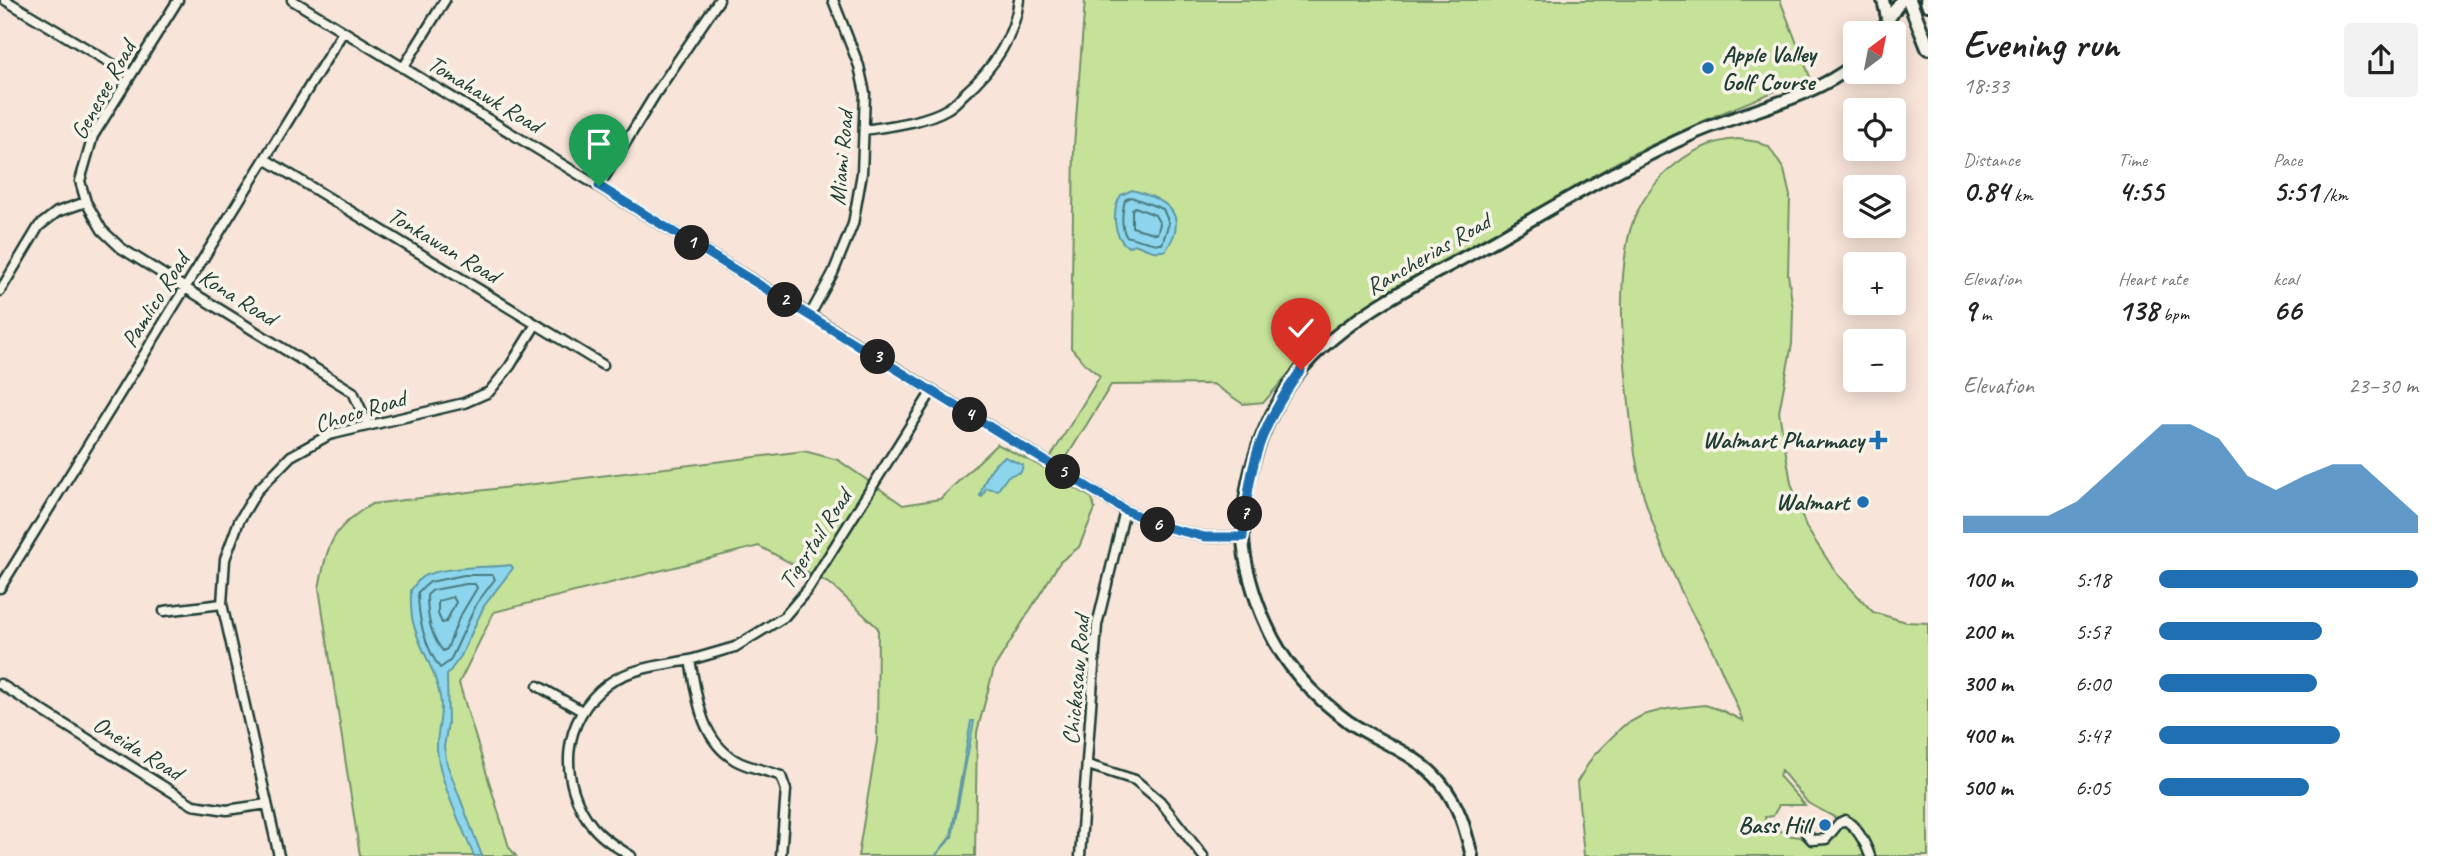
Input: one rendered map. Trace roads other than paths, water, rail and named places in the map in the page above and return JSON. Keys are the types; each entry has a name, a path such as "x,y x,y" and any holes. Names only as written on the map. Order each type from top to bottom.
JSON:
{"main road":[{"path":"1909,0 1928,48"}],"street":[{"path":"5,0 131,75"},
{"name":"Genesee Road","path":"86,202 80,181 93,136 178,0"},
{"name":"Tomahawk Road","path":"292,0 1125,510 1161,526 1205,537 1243,537"},
{"path":"403,68 445,0"},
{"path":"599,186 656,93 719,0"},
{"name":"Miami Road","path":"810,315 833,273 853,224 862,173 865,93 832,0"},
{"path":"864,130 904,124 948,109 984,77 1005,47 1019,0"},
{"path":"1883,0 1888,21"},
{"path":"1889,21 1901,0"},
{"name":"Pamlico Road","path":"0,588 343,32"},
{"name":"Rancherias Road","path":"1472,856 1462,816 1440,782 1419,762 1349,721 1303,683 1283,656 1266,625 1252,584 1243,537 1250,480 1262,433 1278,402 1301,370 1333,338 1380,304 1612,172 1700,131 1815,89 1843,74"},
{"name":"Tonkawan Road","path":"265,159 603,365"},
{"path":"0,291 39,226 57,212 86,202"},
{"name":"Kona Road","path":"86,202 102,230 121,248 353,392 368,425"},
{"name":"Choco Road","path":"279,856 222,604 225,559 239,521 257,491 291,456 329,435 464,403 489,391 510,366 536,324"},
{"name":"Tigertail Road","path":"631,856 614,846 594,828 581,808 571,784 568,761 571,737 582,711 608,683 634,672 735,647 784,617 808,589 932,391"},
{"name":"Chickasaw Road","path":"1080,856 1097,625 1125,510"},
{"path":"164,611 222,604"},
{"path":"690,660 702,721 717,745 736,761 781,776 786,790 781,856"},
{"name":"Oneida Road","path":"0,684 193,805 227,810 267,804"},
{"path":"538,687 582,711"},
{"path":"1088,765 1135,780 1160,801 1203,856"},
{"path":"1806,833 1812,840 1826,839 1839,823 1845,821 1860,834 1870,856"}],"water":[{"path":"1132,190 1164,203 1175,217 1173,237 1166,250 1153,251 1134,244 1128,247 1119,236 1115,222 1116,207 1121,195"},
{"path":"1005,457 1023,465 1021,472 1008,476 998,490 986,488 982,497 980,496 992,468"},
{"path":"511,565 513,568 484,606 461,656 447,675 448,723 444,747 447,764 482,856 474,856 442,776 437,750 440,697 413,622 411,590 421,578 430,573"},
{"path":"971,721 974,721 952,837 935,856 951,836"}],"place":[{"name":"Apple Valley Golf Course","path":"1708,68"},
{"name":"Walmart Pharmacy","path":"1878,440"},
{"name":"Walmart","path":"1863,502"},
{"name":"Bass Hill","path":"1825,825"}]}
